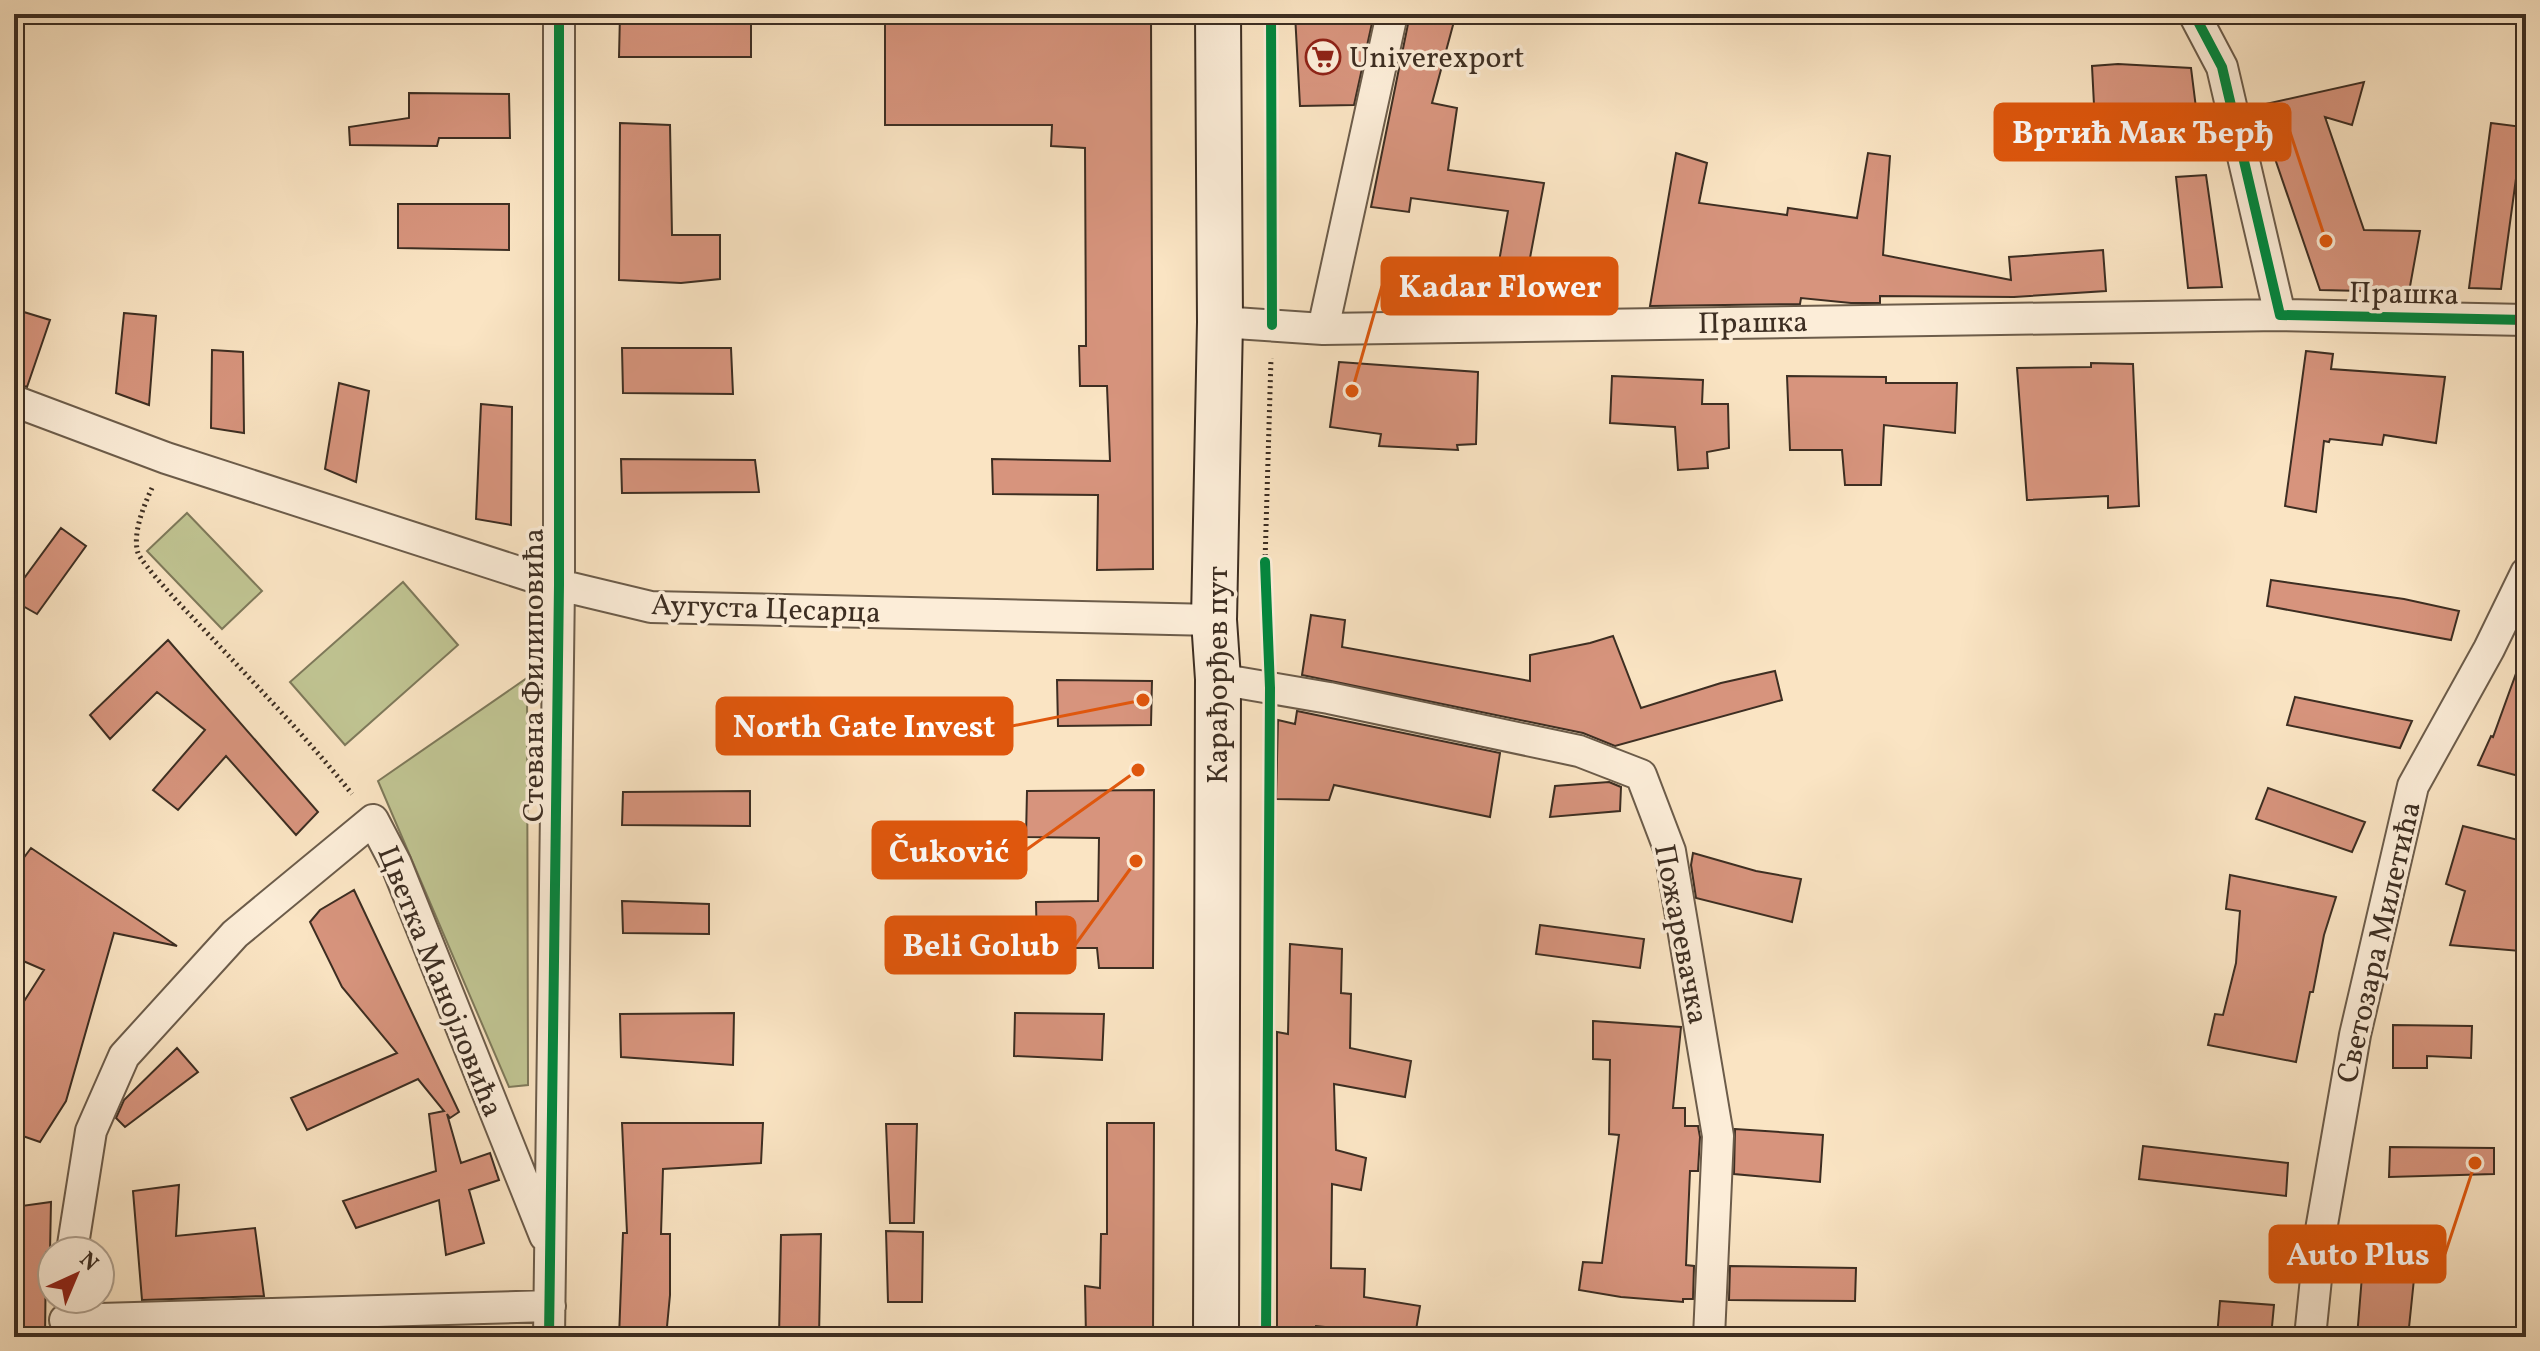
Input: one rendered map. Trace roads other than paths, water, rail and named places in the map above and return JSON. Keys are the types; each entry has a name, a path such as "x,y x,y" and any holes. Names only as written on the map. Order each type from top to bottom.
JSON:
{"main road":[{"name":"Карађорђев пут","path":"1216,1337 1218,679 1214,620 1220,322 1218,14"}],"street":[{"name":"Стевана Филиповића","path":"549,1337 559,585 559,14"},
{"path":"1323,329 1392,14"},
{"path":"2194,14 2222,67 2280,315"},
{"name":"Прашка","path":"1220,322 1323,329 2280,315 2526,320"},
{"name":"Аугуста Цесарца","path":"14,401 166,458 559,585 651,607 1214,620"},
{"name":"Светозара Милетића","path":"2310,1337 2321,1230 2355,1035 2413,786 2489,649 2526,573"},
{"name":"Пожаревачка","path":"1218,679 1329,698 1579,751 1641,775 1670,851 1718,1136 1709,1337"},
{"name":"Цветка Манојловића","path":"75,1235 91,1131 124,1056 235,934 373,820 396,864 551,1250"},
{"path":"65,1319 550,1306"}],"place":[{"name":"Univerexport","path":"1323,57"},
{"name":"Вртић Мак Ђерђ","path":"2326,241"},
{"name":"Kadar Flower","path":"1352,391"},
{"name":"North Gate Invest","path":"1143,700"},
{"name":"Čuković","path":"1138,770"},
{"name":"Beli Golub","path":"1136,861"},
{"name":"Auto Plus","path":"2475,1163"}]}
